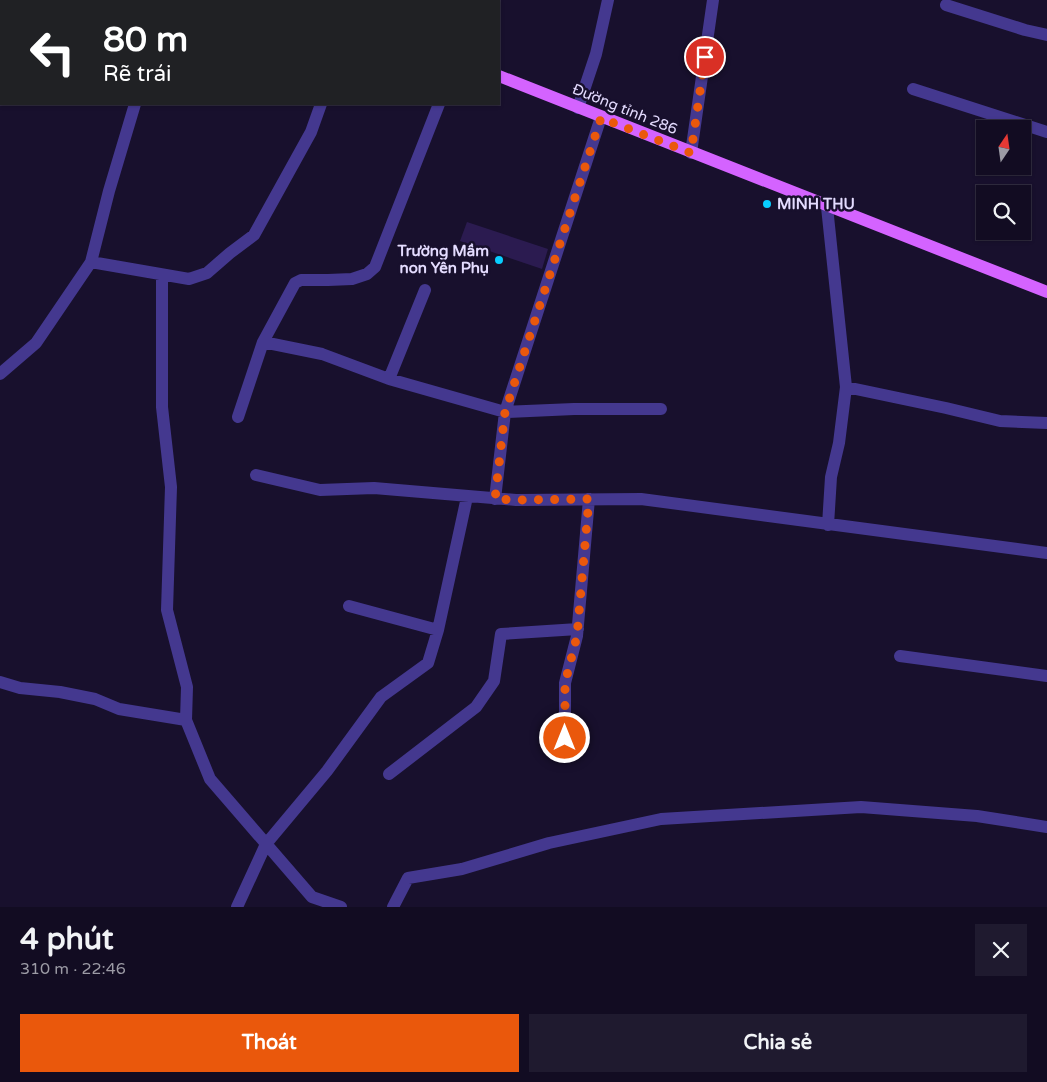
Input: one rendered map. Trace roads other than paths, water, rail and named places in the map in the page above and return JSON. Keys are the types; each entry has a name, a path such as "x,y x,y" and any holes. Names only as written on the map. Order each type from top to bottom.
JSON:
{"main road":[{"name":"Đường tỉnh 286","path":"500,76 601,118 1047,292"}],"street":[{"path":"578,108 596,54 608,0"},
{"path":"691,153 713,0"},
{"path":"946,5 1047,35"},
{"path":"914,89 1047,132"},
{"path":"0,374 36,344 91,262 109,191 135,105"},
{"path":"91,262 189,279 207,274 230,252 254,235 311,132 321,105"},
{"path":"238,417 263,342 295,283 301,280 352,279 367,274 374,267 439,105"},
{"path":"495,499 505,412 601,118"},
{"path":"827,207 846,387 840,443 831,478 828,524"},
{"path":"162,275 162,407 171,487 166,610 187,687 186,720 210,779 312,897 341,907"},
{"path":"389,379 425,290"},
{"path":"263,342 322,354 389,379 505,412 574,409 661,409"},
{"path":"846,387 1000,421 1047,423"},
{"path":"256,475 320,490 374,488 516,500 641,499 1047,553"},
{"path":"237,907 266,844 328,771 381,697 428,663 438,630 467,497"},
{"path":"565,756 565,683 578,629 589,499"},
{"path":"349,606 438,630"},
{"path":"389,774 476,707 494,682 501,634 578,629"},
{"path":"900,656 1047,676"},
{"path":"0,682 20,688 60,692 95,699 119,709 186,720"},
{"path":"393,907 408,878 462,869 549,844 661,819 861,807 977,816 1047,827"}],"place":[{"name":"MINH THU","path":"767,204"},
{"name":"Trường Mầm non Yên Phụ","path":"499,260"}]}
